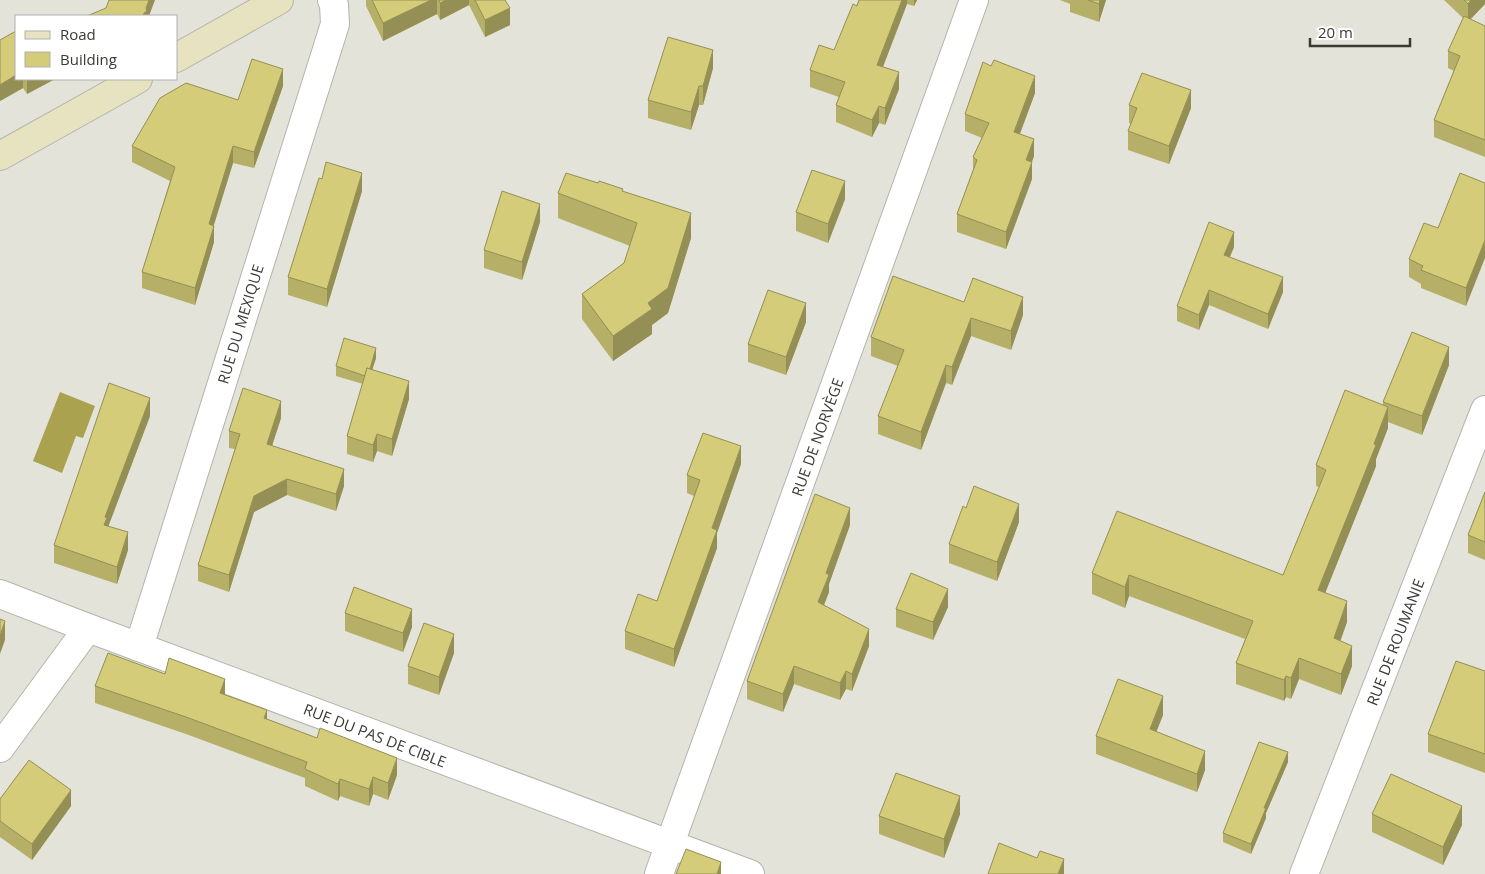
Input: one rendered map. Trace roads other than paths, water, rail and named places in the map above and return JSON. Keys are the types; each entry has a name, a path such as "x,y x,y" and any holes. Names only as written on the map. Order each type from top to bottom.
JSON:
{"main road":[{"path":"178,57 279,0"},
{"path":"0,156 136,80"}],"street":[{"name":"RUE DU MEXIQUE","path":"139,647 335,24 332,0"},
{"name":"RUE DE NORVÈGE","path":"659,874 974,0"},
{"name":"RUE DE ROUMANIE","path":"1304,874 1485,410"},
{"name":"RUE DU PAS DE CIBLE","path":"0,594 750,874"},
{"path":"0,748 88,628"}]}
